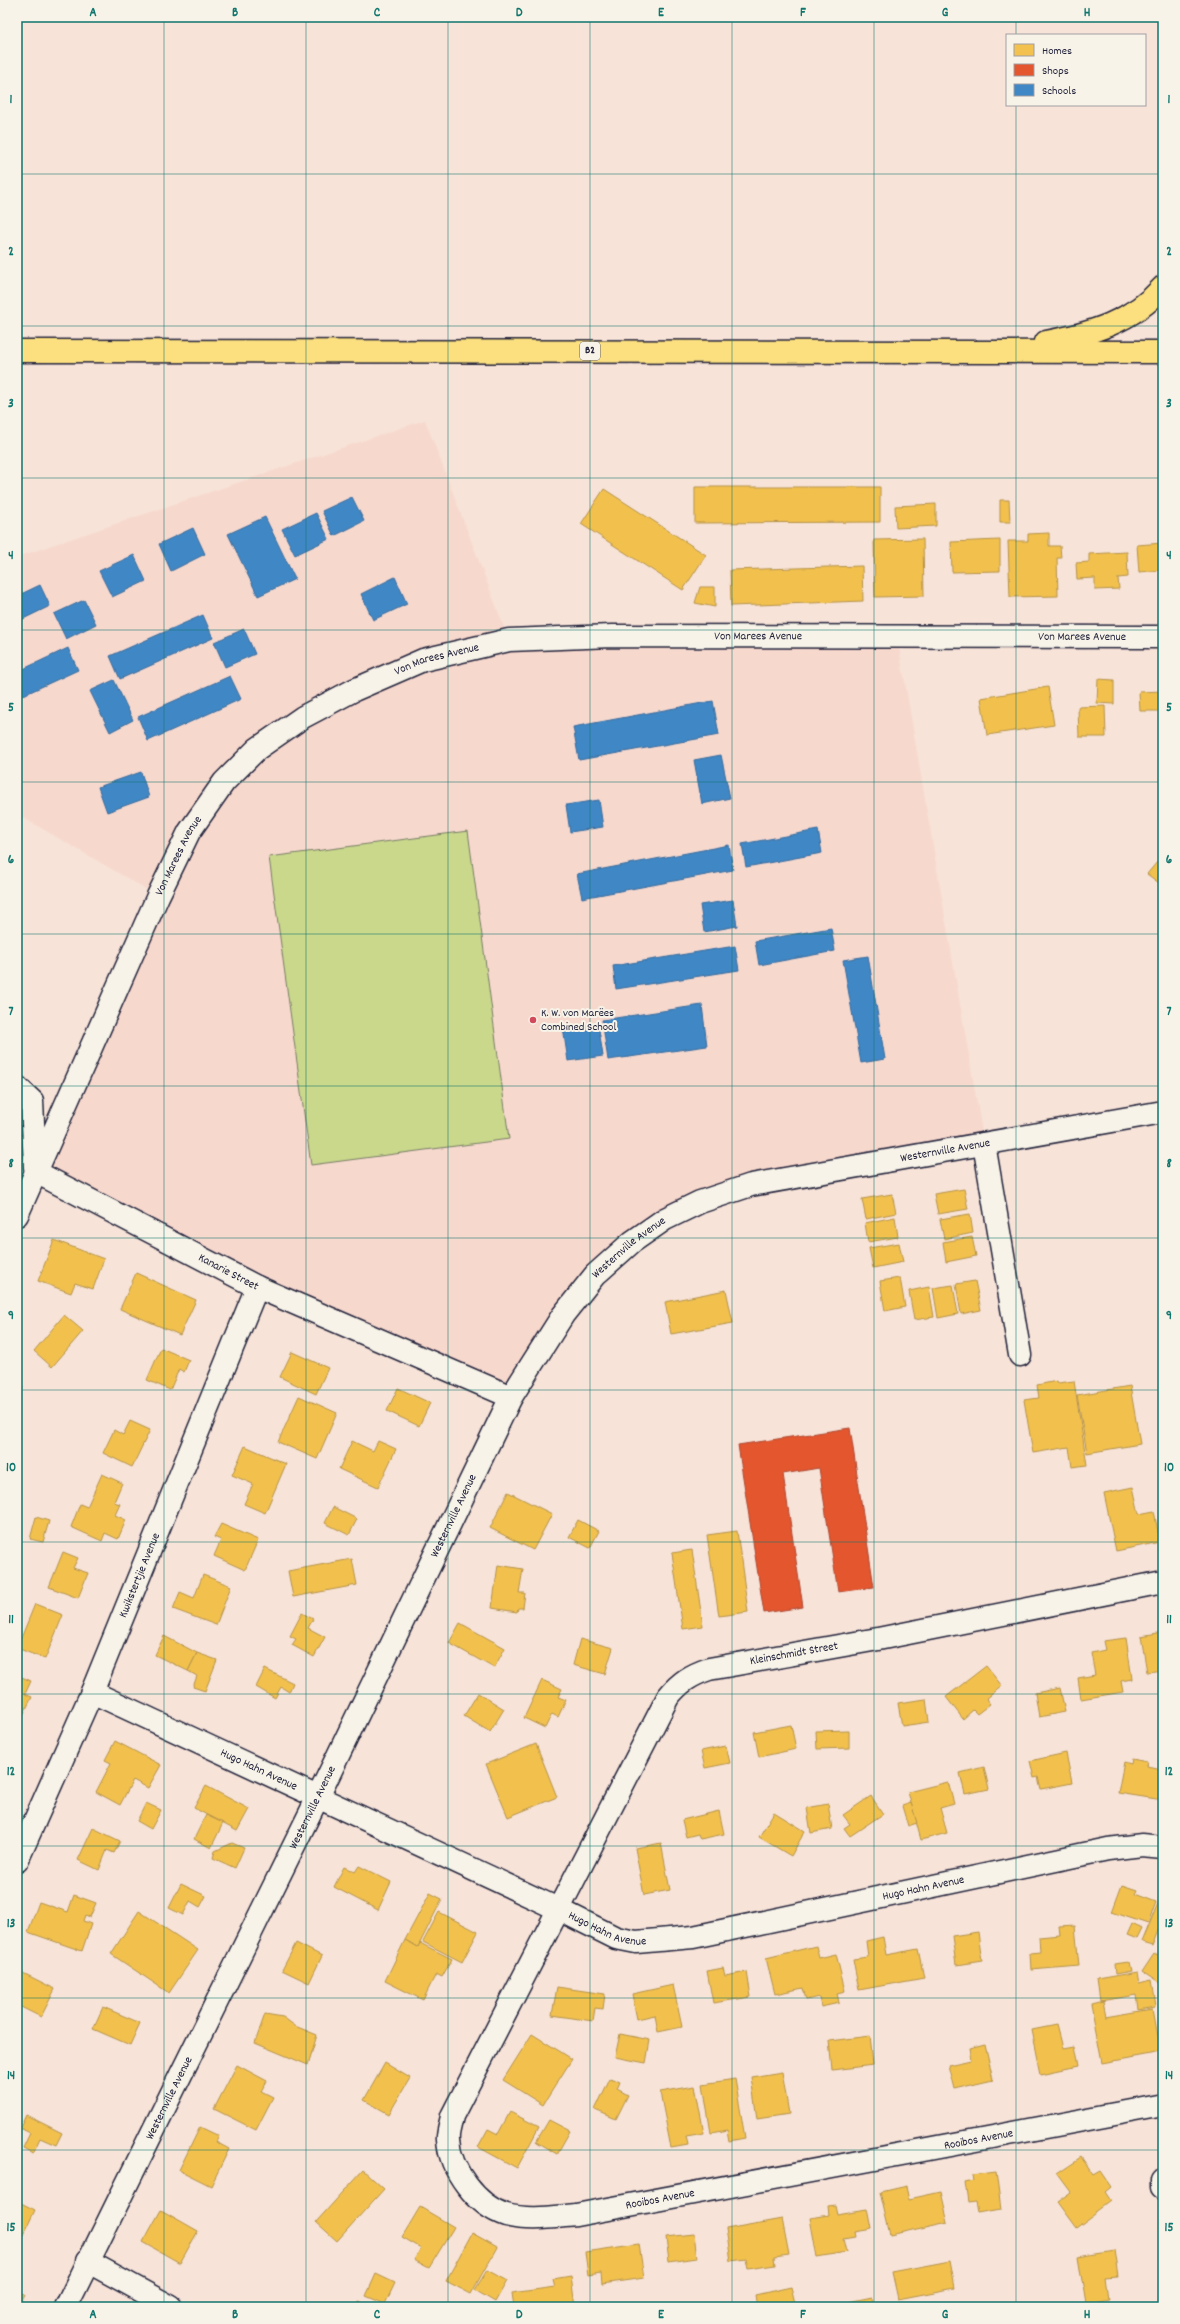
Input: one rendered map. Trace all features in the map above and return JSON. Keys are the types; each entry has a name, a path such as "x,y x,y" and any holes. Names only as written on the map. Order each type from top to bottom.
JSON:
{"highway":[{"path":"997,351 1067,338 1105,327 1121,320 1146,304 1163,287"},
{"name":"B2","path":"17,351 1163,352"}],"street":[{"name":"Von Marees Avenue","path":"17,1215 158,896 189,832 224,782 257,749 303,717 354,690 424,660 509,640 612,636 1163,637"},
{"path":"17,1087 32,1101 36,1172"},
{"name":"Westernville Avenue","path":"66,2307 87,2261 318,1797 511,1397 563,1315 595,1275 632,1242 665,1219 700,1202 751,1185 1163,1112"},
{"path":"984,1144 1020,1355"},
{"name":"Kanarie Street","path":"36,1172 257,1287 511,1397"},
{"name":"Kwikstertjie Avenue","path":"17,1861 92,1692 257,1287"},
{"name":"Kleinschmidt Street","path":"558,1909 668,1697 678,1684 693,1675 710,1670 878,1639 1163,1582"},
{"name":"Hugo Hahn Avenue","path":"92,1692 558,1909 616,1938 636,1942 657,1942 693,1937 1108,1849 1142,1845 1163,1847"},
{"name":"Rooibos Avenue","path":"558,1909 452,2116 448,2140 456,2169 476,2198 505,2214 533,2219 576,2215 1163,2105"},
{"path":"1163,2180 1163,2188"},
{"path":"87,2261 171,2307"}],"shaded area":[{"name":"K. W. von Marëes Combined School","path":"425,420 509,640 897,636 984,1144 751,1185 632,1242 511,1397 36,1172 158,896 17,814 17,557"}],"green space":[{"path":"468,831 509,1139 311,1165 269,857"}],"building: Homes":[{"path":"695,487 880,487 880,522 695,523"},
{"path":"604,489 706,555 683,590 581,524"},
{"path":"1000,500 1009,500 1010,522 1000,522"},
{"path":"936,504 936,526 896,528 895,506"},
{"path":"1049,533 1049,546 1060,546 1061,558 1057,558 1058,596 1010,597 1008,541 1028,541 1028,534"},
{"path":"923,539 924,596 875,597 874,540"},
{"path":"1000,540 1000,571 952,572 951,542"},
{"path":"1163,543 1163,570 1139,572 1137,545"},
{"path":"1127,552 1128,577 1118,578 1119,589 1095,590 1095,578 1077,579 1076,563 1089,562 1089,554"},
{"path":"862,566 863,601 731,606 730,570"},
{"path":"700,587 715,587 715,607 695,603"},
{"path":"1098,679 1114,680 1114,704 1097,703"},
{"path":"1048,687 1054,725 987,735 981,698"},
{"path":"1163,691 1163,711 1140,711 1139,692"},
{"path":"1105,706 1106,737 1079,737 1078,707"},
{"path":"1163,855 1163,882 1161,881 1159,883 1147,874"},
{"path":"964,1189 968,1209 938,1214 934,1194"},
{"path":"892,1194 896,1213 866,1219 862,1199"},
{"path":"970,1214 973,1233 944,1239 940,1219"},
{"path":"895,1217 898,1237 868,1242 865,1223"},
{"path":"972,1237 976,1256 946,1262 943,1242"},
{"path":"54,1240 104,1259 93,1289 75,1283 71,1293 38,1281"},
{"path":"899,1243 903,1262 873,1268 869,1248"},
{"path":"136,1273 196,1300 180,1335 120,1309"},
{"path":"900,1278 905,1307 885,1311 880,1281"},
{"path":"975,1281 981,1310 961,1314 956,1284"},
{"path":"953,1285 958,1314 938,1318 933,1288"},
{"path":"929,1287 934,1317 914,1320 909,1291"},
{"path":"726,1290 733,1323 671,1334 665,1302"},
{"path":"64,1315 83,1331 52,1367 34,1351"},
{"path":"161,1348 189,1360 184,1372 179,1369 170,1390 147,1380"},
{"path":"292,1352 328,1368 316,1394 280,1377"},
{"path":"17,1373 22,1375 17,1385"},
{"path":"1057,1381 1058,1383 1074,1381 1087,1465 1072,1467 1069,1447 1033,1453 1024,1400 1039,1398 1037,1385"},
{"path":"17,1385 23,1387 17,1400"},
{"path":"1130,1386 1140,1444 1087,1453 1077,1395"},
{"path":"398,1388 430,1403 419,1426 387,1411"},
{"path":"299,1396 337,1413 317,1459 278,1442"},
{"path":"130,1421 150,1430 132,1467 103,1453 114,1430 123,1435"},
{"path":"352,1441 373,1451 378,1441 396,1449 378,1487 339,1469"},
{"path":"245,1446 286,1464 265,1513 244,1504 253,1484 232,1475"},
{"path":"102,1474 122,1483 114,1502 120,1504 115,1515 126,1520 118,1539 105,1533 102,1541 71,1527 80,1504 87,1507"},
{"path":"1133,1487 1139,1514 1154,1511 1160,1542 1116,1551 1104,1493"},
{"path":"508,1492 552,1514 533,1550 490,1528"},
{"path":"333,1507 357,1519 349,1535 325,1523"},
{"path":"36,1517 49,1521 43,1542 30,1539"},
{"path":"578,1520 599,1531 590,1548 569,1537"},
{"path":"221,1524 258,1540 245,1570 214,1556 221,1540 214,1537"},
{"path":"737,1531 748,1612 719,1616 707,1535"},
{"path":"692,1550 703,1626 683,1629 672,1553"},
{"path":"63,1552 78,1558 73,1568 88,1573 78,1598 49,1587"},
{"path":"352,1559 357,1585 293,1597 288,1571"},
{"path":"498,1565 523,1569 519,1593 525,1593 523,1608 518,1608 517,1612 492,1608"},
{"path":"203,1575 231,1586 216,1625 173,1609 180,1592 194,1598"},
{"path":"35,1604 63,1615 45,1659 17,1648"},
{"path":"302,1613 313,1619 308,1628 325,1637 314,1657 292,1645 296,1639 290,1636"},
{"path":"460,1623 505,1648 494,1668 449,1643"},
{"path":"1163,1632 1163,1670 1147,1672 1141,1636"},
{"path":"164,1636 197,1653 188,1671 155,1655"},
{"path":"1126,1638 1132,1679 1121,1681 1123,1692 1081,1699 1078,1678 1095,1675 1091,1653 1105,1650 1103,1641"},
{"path":"580,1639 613,1648 605,1674 573,1665"},
{"path":"197,1653 217,1660 205,1691 193,1687 197,1676 188,1671"},
{"path":"986,1666 1002,1686 986,1699 990,1704 977,1714 973,1710 963,1719 946,1697"},
{"path":"265,1669 293,1683 289,1692 281,1687 275,1698 256,1687"},
{"path":"17,1675 31,1681 25,1694 32,1697 22,1717 17,1715"},
{"path":"542,1680 562,1689 558,1697 566,1700 558,1717 552,1714 545,1728 524,1718"},
{"path":"1060,1688 1065,1712 1039,1717 1035,1693"},
{"path":"478,1693 504,1709 490,1732 464,1716"},
{"path":"926,1699 929,1722 902,1726 898,1703"},
{"path":"791,1725 796,1749 759,1757 754,1732"},
{"path":"849,1730 849,1748 817,1749 816,1731"},
{"path":"115,1741 161,1765 148,1788 133,1780 120,1805 96,1792 111,1763 105,1760"},
{"path":"536,1744 557,1797 508,1817 486,1764"},
{"path":"726,1746 730,1763 705,1768 701,1751"},
{"path":"1066,1753 1072,1783 1041,1789 1038,1777 1034,1778 1030,1761"},
{"path":"1132,1759 1147,1762 1146,1766 1163,1769 1163,1800 1118,1793 1124,1762 1131,1764"},
{"path":"984,1767 989,1789 965,1794 960,1773"},
{"path":"948,1782 954,1804 940,1808 947,1833 921,1840 908,1792"},
{"path":"206,1786 249,1809 237,1831 194,1808"},
{"path":"871,1796 883,1814 850,1836 844,1828 850,1824 843,1815"},
{"path":"146,1803 161,1810 151,1829 137,1821"},
{"path":"911,1803 917,1823 908,1826 902,1806"},
{"path":"828,1804 832,1829 811,1833 807,1808"},
{"path":"719,1811 724,1834 700,1839 698,1834 686,1837 682,1820"},
{"path":"774,1812 805,1831 791,1856 759,1837"},
{"path":"206,1815 223,1823 211,1848 194,1839"},
{"path":"93,1828 120,1841 114,1853 107,1850 99,1870 78,1860"},
{"path":"232,1843 244,1848 235,1868 213,1858 215,1851"},
{"path":"661,1843 670,1890 644,1895 635,1848"},
{"path":"359,1866 391,1882 378,1910 334,1887 344,1867 355,1872"},
{"path":"181,1884 206,1896 200,1907 190,1901 183,1915 169,1908"},
{"path":"1122,1885 1137,1890 1135,1894 1156,1902 1148,1924 1112,1912"},
{"path":"430,1893 442,1899 418,1947 405,1940"},
{"path":"74,1895 96,1903 90,1917 85,1915 83,1921 91,1924 82,1951 28,1932 39,1902 68,1912"},
{"path":"1161,1896 1163,1897 1163,1917 1152,1945 1142,1942"},
{"path":"139,1911 198,1950 169,1993 111,1954"},
{"path":"439,1912 478,1932 462,1962 423,1942"},
{"path":"1132,1924 1142,1929 1137,1939 1127,1935"},
{"path":"1075,1926 1079,1966 1031,1970 1030,1953 1040,1952 1039,1937 1060,1935 1059,1927"},
{"path":"978,1932 982,1961 956,1965 952,1936"},
{"path":"883,1937 886,1955 918,1949 924,1978 859,1990 853,1959 868,1957 866,1941"},
{"path":"405,1940 418,1947 420,1943 452,1959 442,1977 436,1974 423,2000 385,1981"},
{"path":"296,1943 322,1956 309,1983 282,1970"},
{"path":"816,1946 819,1958 836,1954 845,1991 837,1993 839,2003 821,2007 819,1997 806,2000 803,1988 775,1994 766,1958"},
{"path":"1163,1946 1163,1985 1142,1971 1154,1953 1157,1955"},
{"path":"1129,1962 1131,1971 1115,1974 1114,1964"},
{"path":"723,1968 725,1976 747,1972 751,1997 713,2003 707,1971"},
{"path":"17,1970 55,1989 41,2017 17,2005"},
{"path":"1137,1972 1139,1984 1152,1981 1156,2006 1139,2009 1137,1995 1100,2001 1097,1979"},
{"path":"673,1985 682,2027 658,2032 655,2015 637,2019 632,1994"},
{"path":"557,1987 605,1994 603,2009 595,2008 593,2021 552,2015"},
{"path":"1103,2001 1106,2016 1153,2008 1161,2052 1102,2063 1091,2004"},
{"path":"103,2007 140,2023 130,2045 93,2029"},
{"path":"265,2014 283,2017 295,2026 317,2035 308,2065 255,2043"},
{"path":"1057,2025 1063,2048 1074,2046 1078,2066 1041,2074 1032,2030"},
{"path":"532,2034 572,2059 543,2105 503,2080"},
{"path":"620,2034 650,2040 646,2063 615,2057"},
{"path":"870,2036 873,2065 832,2070 829,2041"},
{"path":"985,2045 993,2080 954,2089 948,2065 971,2060 969,2049"},
{"path":"385,2063 410,2078 389,2114 364,2100"},
{"path":"237,2065 267,2081 261,2091 273,2097 256,2130 214,2109"},
{"path":"782,2072 789,2114 757,2119 751,2077"},
{"path":"610,2078 620,2082 617,2089 628,2095 616,2119 595,2110"},
{"path":"735,2079 745,2138 729,2141 727,2130 711,2133 703,2084"},
{"path":"695,2086 704,2133 686,2136 688,2145 671,2148 660,2092"},
{"path":"510,2112 539,2127 517,2168 478,2147 488,2129 498,2134"},
{"path":"26,2115 62,2133 56,2145 40,2138 33,2153 23,2148 30,2133 20,2128"},
{"path":"549,2120 570,2131 557,2154 536,2142"},
{"path":"200,2127 219,2136 216,2142 229,2149 211,2186 179,2170"},
{"path":"1081,2157 1094,2175 1101,2171 1112,2187 1106,2192 1112,2201 1076,2228 1057,2202 1071,2192 1057,2173"},
{"path":"363,2170 384,2189 337,2241 316,2222"},
{"path":"996,2171 1001,2209 978,2213 976,2202 968,2203 965,2182 974,2180 973,2174"},
{"path":"906,2186 909,2199 941,2192 948,2222 890,2235 880,2192"},
{"path":"17,2201 35,2210 17,2248"},
{"path":"835,2205 837,2214 867,2209 871,2229 854,2232 855,2237 843,2239 846,2252 817,2257 810,2218 828,2215 827,2206"},
{"path":"420,2207 454,2227 429,2268 414,2260 421,2248 402,2237"},
{"path":"161,2210 198,2231 180,2263 143,2242"},
{"path":"782,2219 789,2255 774,2257 775,2265 748,2269 746,2259 731,2261 726,2229"},
{"path":"472,2233 497,2247 471,2294 446,2281"},
{"path":"694,2234 697,2258 669,2262 666,2237"},
{"path":"639,2244 644,2278 602,2284 601,2273 588,2275 585,2252"},
{"path":"1114,2250 1118,2277 1107,2278 1110,2301 1086,2305 1078,2256"},
{"path":"950,2261 955,2288 898,2299 892,2272"},
{"path":"487,2270 507,2281 495,2302 475,2290"},
{"path":"376,2274 395,2283 385,2304 366,2296"},
{"path":"571,2276 575,2307 514,2307 512,2293 555,2287 553,2279"},
{"path":"791,2287 796,2307 757,2307 755,2295"},
{"path":"17,2292 25,2295 19,2307 17,2307"},
{"path":"872,2297 874,2306 886,2304 886,2307 849,2307 848,2302"},
{"path":"359,2302 371,2307 357,2307"}],"building: Shops":[{"path":"850,1428 874,1587 838,1592 819,1468 783,1474 803,1607 764,1613 738,1445"}],"building: Schools":[{"path":"352,497 364,521 334,536 322,511"},
{"path":"316,513 329,539 295,555 282,529"},
{"path":"265,517 295,579 258,596 228,534"},
{"path":"193,528 205,554 171,571 159,544"},
{"path":"134,555 146,581 112,597 99,571"},
{"path":"395,577 407,604 373,620 361,594"},
{"path":"40,585 50,606 17,622 17,596"},
{"path":"84,600 96,624 66,639 54,614"},
{"path":"203,615 213,638 120,679 110,656"},
{"path":"244,629 255,654 225,667 214,642"},
{"path":"68,648 78,670 17,698 17,672"},
{"path":"230,676 241,699 148,741 138,717"},
{"path":"114,680 133,720 110,732 90,691"},
{"path":"713,701 719,735 579,760 573,727"},
{"path":"721,755 730,798 702,804 694,760"},
{"path":"141,772 149,797 107,812 98,787"},
{"path":"599,800 603,827 570,832 566,805"},
{"path":"818,830 822,853 746,867 742,844"},
{"path":"729,845 733,870 582,898 577,874"},
{"path":"733,900 737,926 704,932 700,905"},
{"path":"831,928 835,951 759,965 755,941"},
{"path":"735,946 739,970 616,989 613,966"},
{"path":"868,956 885,1059 861,1063 843,960"},
{"path":"702,1005 707,1046 608,1060 602,1020"},
{"path":"598,1023 603,1056 568,1061 563,1028"}],"place":[{"name":"K. W. von Marëes Combined School","path":"533,1020"}]}
